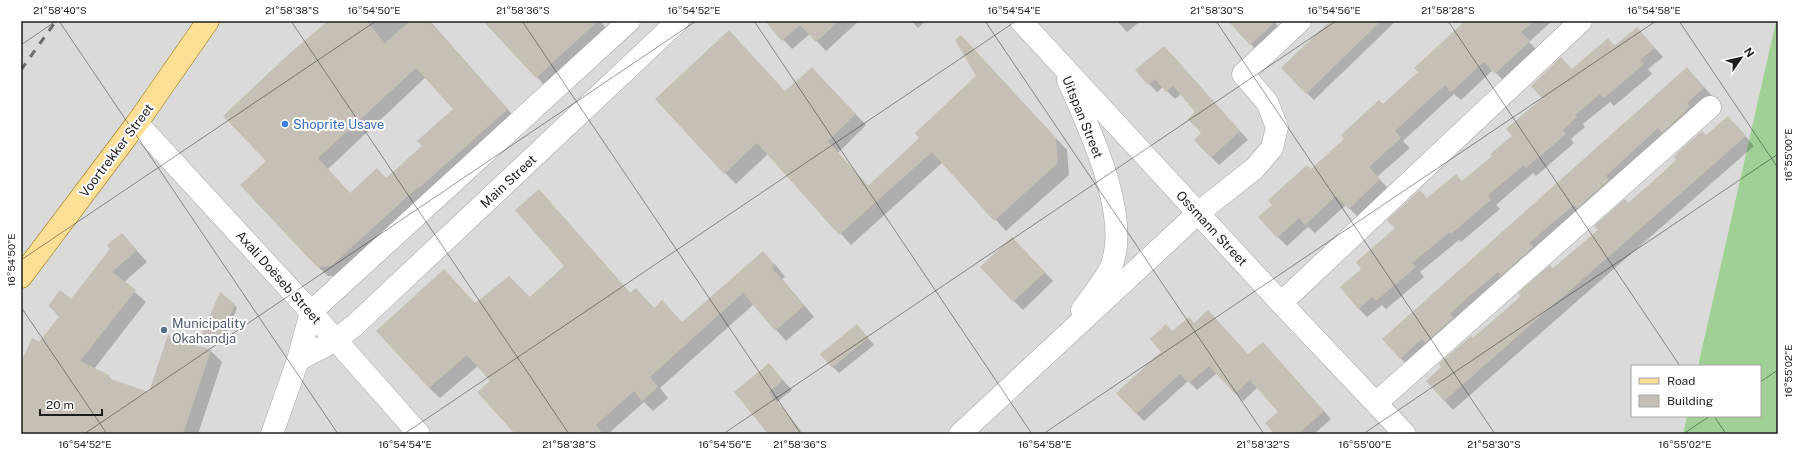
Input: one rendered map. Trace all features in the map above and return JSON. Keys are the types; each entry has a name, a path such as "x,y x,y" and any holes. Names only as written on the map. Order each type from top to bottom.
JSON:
{"main road":[{"name":"Voortrekker Street","path":"21,277 137,123 208,21"}],"street":[{"path":"272,434 298,360 311,312 629,21"},
{"name":"Main Street","path":"298,360 336,340 354,324 678,21"},
{"name":"Ossmann Street","path":"1021,21 1281,303 1405,434"},
{"name":"Uitspan Street","path":"960,434 1059,344 1198,213 1255,168 1272,148 1277,127 1267,102 1243,74 1300,21"},
{"path":"1281,303 1580,21"},
{"name":"Uitspan Street","path":"1059,344 1110,270 1117,245 1116,215 1099,151 1062,64"},
{"path":"1376,403 1710,107"},
{"name":"Axali Doëseb Street","path":"137,123 311,312 419,434"}],"shaded area":[{"path":"21,21 1776,21 1698,365 1631,365 1631,417 1687,417 1683,434 21,434"}],"green space":[{"path":"1776,21 1778,21 1778,434 1683,434 1687,417 1761,417 1761,365 1698,365"}],"building":[{"path":"328,21 366,21 385,43 410,21 429,21 508,109 419,188 418,187 331,266 317,267 240,185 266,161 223,116 290,53","holes":["416,68 453,109 417,141 422,146 386,178 377,168 350,193 318,158"]},
{"path":"483,21 598,21 536,78"},
{"path":"765,21 839,21 816,42 800,25 782,41"},
{"path":"1228,21 1276,21 1250,45"},
{"path":"1330,21 1381,21 1306,94 1281,68"},
{"path":"1465,21 1534,21 1521,32 1530,41 1495,74 1484,62 1451,92 1445,85 1395,131 1401,138 1369,167 1380,179 1349,209 1336,196 1305,225 1299,218 1277,238 1258,217 1272,205 1268,200 1307,165 1311,169 1344,139 1341,135 1379,100 1383,104 1418,72 1414,68"},
{"path":"1637,27 1655,48 1640,60 1644,64 1604,98 1600,94 1575,115 1577,117 1563,130 1566,134 1526,168 1524,165 1488,195 1491,200 1451,234 1450,232 1412,263 1416,267 1376,301 1372,297 1358,309 1340,287 1361,269 1356,262 1395,228 1387,220 1420,190 1427,198 1456,174 1462,181 1492,156 1490,154 1512,136 1506,129 1542,98 1531,86 1561,57 1572,69 1608,38 1614,46"},
{"path":"729,30 785,91 812,67 856,114 828,141 868,186 919,138 915,133 976,76 955,40 961,35 1056,138 1058,163 994,221 932,152 839,235 757,143 724,174 655,99"},
{"path":"1164,46 1240,131 1211,158 1194,140 1201,133 1188,119 1195,112 1173,86 1166,92 1155,79 1148,85 1135,70"},
{"path":"1687,67 1704,88 1687,103 1690,106 1685,110 1686,111 1662,133 1658,128 1606,176 1609,180 1577,208 1574,205 1529,243 1533,247 1501,276 1498,272 1450,314 1454,317 1425,343 1422,339 1400,359 1382,339"},
{"path":"1728,116 1746,136 1444,401 1426,381 1441,367 1439,364 1471,336 1473,338 1521,296 1518,293 1550,265 1553,268 1598,230 1594,226 1625,199 1628,203 1660,175 1676,160 1674,157 1678,152 1702,131 1706,135"},
{"path":"539,189 630,293 636,288 654,308 662,300 682,322 763,251 775,265 772,268 804,306 775,331 743,293 650,377 658,387 642,401 634,391 596,425 603,434 515,434 477,392 490,381 467,355 429,388 376,331 444,269 475,303 509,276 530,297 564,266 515,210"},
{"path":"122,233 137,250 112,272 136,290 80,361 109,375 108,378 149,392 168,335 211,350 183,434 21,434 21,362 32,338 39,342 60,315 48,306 60,290 71,299 110,249 107,245"},
{"path":"1012,237 1045,272 1013,302 980,267"},
{"path":"220,292 235,304 219,341 202,334"},
{"path":"1208,310 1248,354 1263,342 1324,411 1298,434 1274,434 1265,423 1278,412 1250,380 1235,394 1209,366 1189,383 1180,374 1136,414 1116,393 1161,352 1150,339 1166,324 1172,331 1189,317 1194,323"},
{"path":"857,324 868,338 832,368 820,354"},
{"path":"769,363 783,380 769,392 804,434 768,434 734,392"}],"railway":[{"path":"21,70 56,21"}],"place":[{"name":"Shoprite Usave","path":"285,124"},
{"name":"Municipality Okahandja","path":"164,330"}]}
